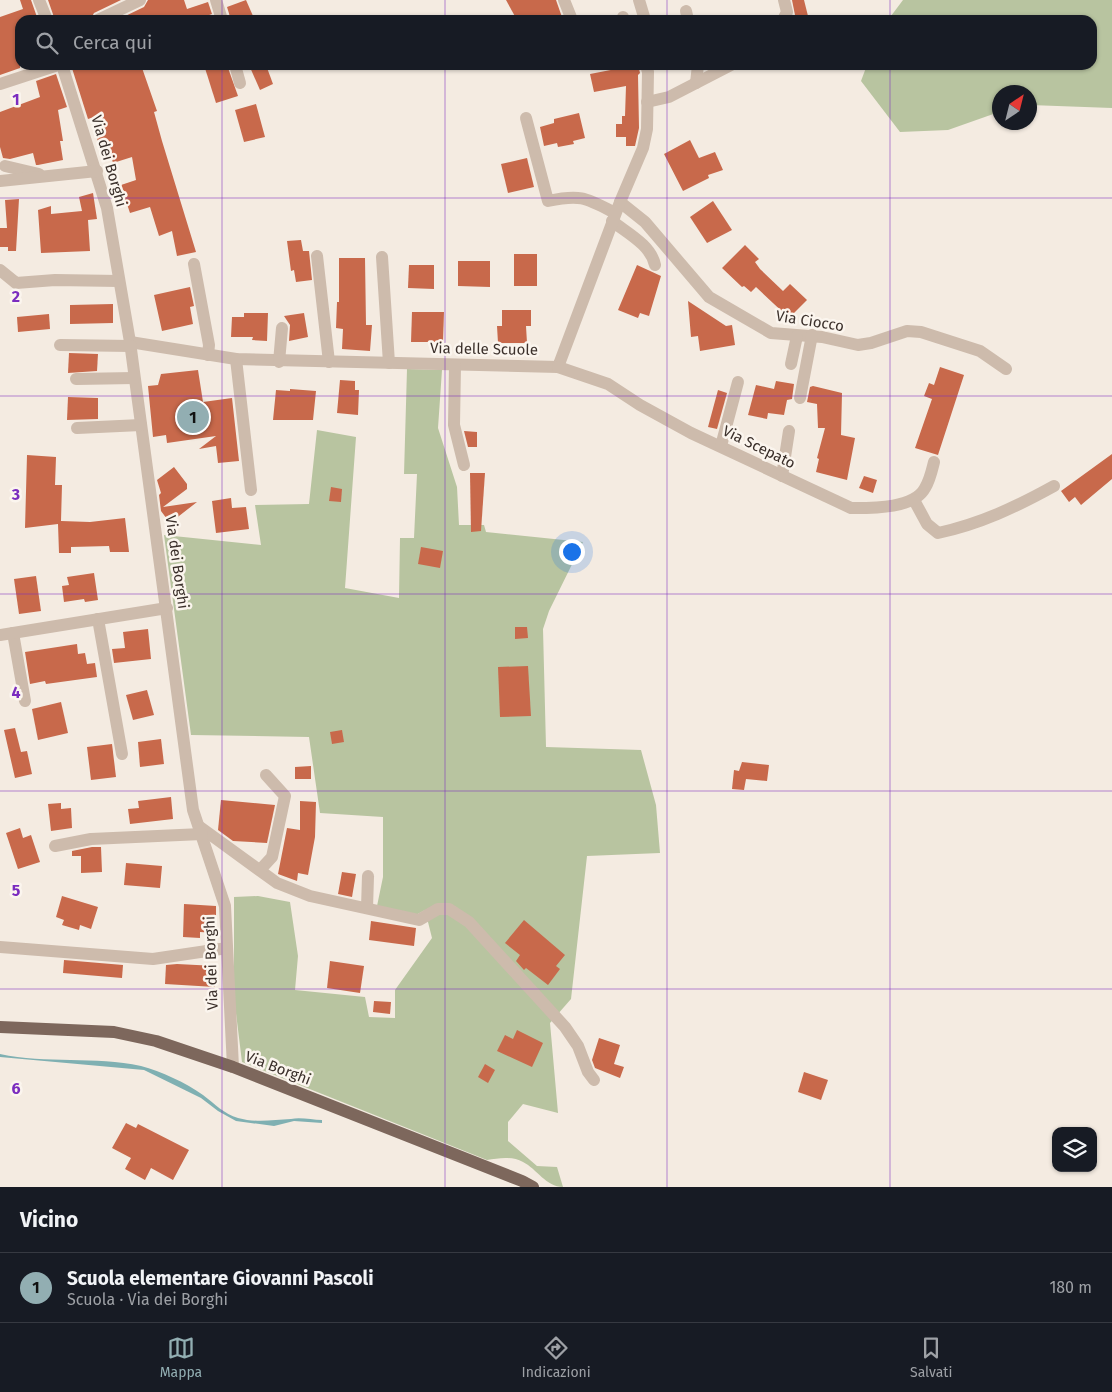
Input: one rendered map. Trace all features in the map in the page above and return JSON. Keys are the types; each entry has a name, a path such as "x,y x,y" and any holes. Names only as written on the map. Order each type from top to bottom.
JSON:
{"main road":[{"name":"Via Borghi","path":"0,1027 114,1032 156,1041 233,1067 513,1177 532,1187"}],"street":[{"path":"39,0 45,15"},
{"path":"108,15 140,0"},
{"path":"216,0 220,15"},
{"path":"564,0 570,15"},
{"path":"640,0 644,15"},
{"path":"784,0 787,12 786,15"},
{"path":"0,84 43,70"},
{"name":"Via dei Borghi","path":"64,70 97,171 106,208 130,344 193,810 225,906 233,1067"},
{"path":"236,70 240,83"},
{"name":"Via delle Scuole","path":"60,345 130,344 236,359 279,362 558,367 616,212 643,148 647,129 647,70"},
{"path":"696,83 697,70"},
{"path":"646,102 669,97 721,70"},
{"path":"526,118 548,201 571,196 586,198 616,212 638,241 654,257 655,265"},
{"path":"5,166 46,176"},
{"path":"0,181 97,171"},
{"name":"Via Ciocco","path":"616,212 645,222 709,298 771,333 796,336 812,335 858,345 871,344 907,330 921,332 980,351 1006,369"},
{"path":"317,256 329,362"},
{"path":"382,257 389,363"},
{"path":"194,264 209,344 208,355"},
{"path":"0,270 16,283"},
{"path":"0,283 55,280 119,281"},
{"path":"279,362 282,328"},
{"path":"800,398 812,335"},
{"path":"791,364 796,336"},
{"path":"236,359 251,490"},
{"path":"455,365 454,425 464,465"},
{"name":"Via Scepato","path":"558,367 608,384 640,405 782,476 851,508 876,508 914,500"},
{"path":"76,379 134,378"},
{"path":"721,446 738,382"},
{"path":"77,428 141,425"},
{"path":"782,476 789,431"},
{"path":"934,462 925,489 914,500 927,524 938,533 968,527 1009,511 1054,486"},
{"path":"25,701 6,634 167,608"},
{"path":"98,619 122,754"},
{"path":"260,870 272,856 285,796 266,775"},
{"path":"55,846 91,839 201,831 277,883 310,896 420,920 438,909 449,909 470,922 565,1027 578,1046 588,1072 594,1080"},
{"path":"367,908 368,876"},
{"path":"0,947 154,959 227,948"}],"green space":[{"path":"903,0 1112,0 1112,108 1037,105 1037,85 992,85 992,114 948,130 900,132 861,81 865,70 1097,70 1097,15 892,15"},
{"path":"407,369 442,370 438,428 457,487 459,525 484,525 486,532 583,542 549,611 543,629 546,747 641,750 656,805 660,853 587,856 571,999 550,1023 558,1113 523,1104 508,1122 508,1141 537,1166 557,1167 563,1187 547,1181 519,1160 505,1158 487,1160 242,1062 234,997 234,897 258,896 290,902 298,956 295,990 365,997 369,1017 395,1018 395,990 432,938 425,910 416,915 377,906 383,877 383,817 320,813 309,737 191,735 164,535 261,545 255,505 309,504 317,430 356,437 345,588 399,598 400,538 414,538 417,474 404,474"}],"water":[{"path":"0,1054 35,1059 106,1061 141,1066 181,1082 203,1095 224,1111 238,1118 258,1121 303,1118 322,1120 322,1123 294,1121 274,1126 236,1121 218,1111 201,1098 144,1070 0,1057"}],"building":[{"path":"20,0 31,0 36,15 15,15 15,70 0,75 0,17 23,9"},
{"path":"48,0 121,0 93,15 53,15"},
{"path":"148,0 184,0 187,9 208,2 212,14 127,15 144,7"},
{"path":"246,0 253,15 229,15 227,7"},
{"path":"506,0 556,0 561,15 514,15"},
{"path":"792,0 804,0 808,15 795,15"},
{"path":"73,70 143,70 157,111 154,112 162,141 196,252 177,256 172,231 159,236 150,207 130,213 127,204 124,205 120,189 122,188 121,185 136,180 132,157 113,163 112,159 104,162 91,118 88,119"},
{"path":"206,70 229,70 238,96 216,103"},
{"path":"251,70 268,70 273,84 260,90"},
{"path":"611,70 639,70 639,128 635,146 626,146 626,137 616,137 616,124 622,124 622,116 625,116 626,86 594,92 590,74"},
{"path":"56,74 67,107 58,110 63,141 60,141 63,160 36,165 33,153 10,159 3,158 0,147 0,112 40,97 36,81"},
{"path":"256,104 265,137 244,142 235,110"},
{"path":"579,113 585,138 573,141 574,144 558,147 557,143 544,146 540,127 554,123 554,119"},
{"path":"690,140 699,158 715,152 723,170 708,175 709,178 683,191 664,154"},
{"path":"527,158 534,187 508,193 501,164"},
{"path":"93,193 97,219 88,220 90,251 41,253 38,210 51,206 51,214 82,211 79,197"},
{"path":"19,199 16,251 8,251 8,247 0,247 0,228 7,228 5,200"},
{"path":"713,201 732,230 707,243 690,217"},
{"path":"301,240 303,251 309,251 312,280 296,282 294,270 291,271 287,241"},
{"path":"745,245 759,259 755,262 760,269 783,291 790,284 807,300 789,318 756,287 751,292 744,286 742,287 722,268"},
{"path":"514,254 537,254 537,286 514,286"},
{"path":"339,258 365,258 366,325 372,325 370,351 342,349 343,329 336,328 337,302 339,302"},
{"path":"458,261 490,261 490,287 458,286"},
{"path":"409,265 434,265 434,289 408,288"},
{"path":"637,265 661,276 649,316 640,313 638,318 618,310"},
{"path":"190,287 194,306 190,307 193,324 162,331 154,295"},
{"path":"688,301 726,326 732,325 735,345 700,351 698,336 691,337"},
{"path":"113,304 113,323 70,324 70,305"},
{"path":"502,310 531,310 531,326 526,326 527,343 498,343 497,326 502,326"},
{"path":"412,312 444,312 443,342 411,342"},
{"path":"244,313 268,313 267,341 252,340 253,337 231,337 232,317 244,317"},
{"path":"304,313 308,337 289,341 290,325 284,316"},
{"path":"49,314 50,329 18,332 17,317"},
{"path":"69,353 98,354 97,371 68,373"},
{"path":"940,367 964,375 938,455 915,448 932,399 924,396 929,383 934,385"},
{"path":"198,370 203,402 232,398 239,461 218,463 216,446 199,449 216,436 167,443 166,435 153,437 148,386 158,385 161,374"},
{"path":"340,380 355,381 355,390 359,390 358,415 337,413"},
{"path":"776,381 794,384 792,399 787,400 784,415 768,413 767,419 748,415 756,385 774,389"},
{"path":"813,386 842,393 841,435 855,438 847,480 816,472 819,459 817,458 825,428 818,428 817,404 807,402 810,387"},
{"path":"290,389 316,391 313,420 273,420 276,390 290,391"},
{"path":"718,390 727,393 717,429 708,427"},
{"path":"68,397 98,398 98,419 67,420"},
{"path":"464,431 477,432 477,447 468,447"},
{"path":"1112,454 1112,479 1081,505 1075,497 1069,502 1061,491"},
{"path":"27,455 56,457 55,485 62,485 61,521 90,522 125,518 129,552 110,552 109,546 71,547 71,553 59,553 58,524 25,528"},
{"path":"174,467 187,484 187,489 163,507 197,502 170,523 161,511 159,495 161,493 157,480"},
{"path":"470,473 485,473 481,531 471,532"},
{"path":"864,476 877,480 873,493 859,488"},
{"path":"331,487 342,489 341,502 329,501"},
{"path":"231,498 232,508 246,507 249,529 216,533 212,501"},
{"path":"421,547 443,551 440,568 418,564"},
{"path":"94,573 98,600 85,602 84,599 64,602 62,586 69,585 67,577"},
{"path":"36,576 41,611 19,614 14,579"},
{"path":"515,627 527,627 528,638 515,639"},
{"path":"148,629 151,659 114,663 112,649 125,648 123,632"},
{"path":"77,644 78,654 85,653 87,664 95,663 97,677 46,684 45,681 30,684 25,652"},
{"path":"528,666 531,716 500,717 498,667"},
{"path":"147,690 154,715 133,720 126,695"},
{"path":"61,702 68,733 38,740 32,709"},
{"path":"15,728 21,752 27,751 32,774 15,778 4,730"},
{"path":"342,730 344,742 332,744 330,732"},
{"path":"161,739 164,764 140,767 138,742"},
{"path":"112,744 116,777 91,780 87,747"},
{"path":"742,762 769,765 767,781 746,779 744,790 732,789 734,770 739,771"},
{"path":"311,766 311,779 295,779 295,767"},
{"path":"171,797 173,819 130,824 128,809 139,808 138,801"},
{"path":"221,800 275,805 267,843 233,841 218,830"},
{"path":"300,801 316,802 315,837 308,875 298,873 297,881 278,874 287,828 300,830"},
{"path":"61,803 61,809 71,808 72,828 51,831 48,804"},
{"path":"20,828 23,838 31,835 40,862 18,869 6,833"},
{"path":"101,847 102,872 81,873 81,856 72,856 72,851"},
{"path":"126,863 162,866 160,888 124,885"},
{"path":"342,872 356,874 352,897 338,894"},
{"path":"62,896 98,907 91,929 80,925 79,930 62,925 64,920 56,917"},
{"path":"184,904 216,906 216,933 200,932 200,938 183,937"},
{"path":"524,920 565,955 556,966 560,969 548,985 526,968 524,970 516,961 520,955 505,943"},
{"path":"371,921 416,928 414,946 369,940"},
{"path":"64,960 123,965 122,978 63,973"},
{"path":"330,961 364,966 360,993 327,988"},
{"path":"166,965 216,966 215,987 165,984"},
{"path":"374,1001 391,1002 390,1014 373,1012"},
{"path":"517,1030 543,1043 532,1067 497,1051 505,1035 513,1039"},
{"path":"599,1038 620,1045 614,1064 624,1067 620,1078 595,1068 592,1060"},
{"path":"485,1064 495,1070 488,1083 478,1077"},
{"path":"804,1072 828,1080 821,1100 798,1092"},
{"path":"126,1123 136,1128 138,1124 189,1150 173,1180 151,1168 145,1180 125,1169 131,1158 112,1148"}],"place":[{"name":"Scuola elementare Giovanni Pascoli","path":"193,417"}]}
